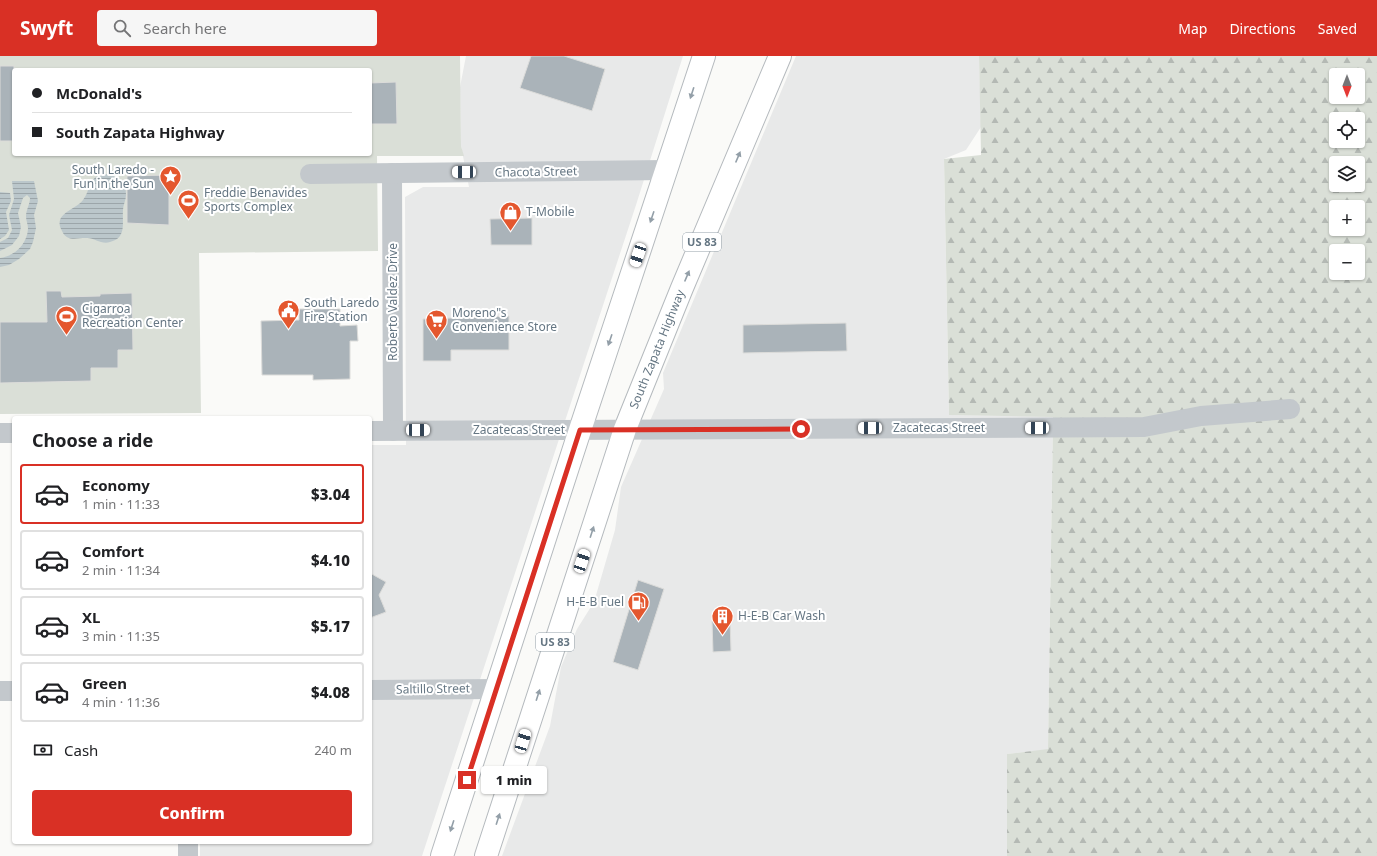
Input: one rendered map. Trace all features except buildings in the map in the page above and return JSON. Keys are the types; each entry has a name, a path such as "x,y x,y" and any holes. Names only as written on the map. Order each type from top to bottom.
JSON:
{"main road":[{"path":"442,856 580,430 704,56"},
{"name":"South Zapata Highway","path":"486,856 626,429 682,288 780,56"}],"street":[{"name":"Chacota Street","path":"310,174 667,170"},
{"name":"Roberto Valdez Drive","path":"392,173 393,430"},
{"name":"Zacatecas Street","path":"372,431 1144,427 1201,416 1290,409"},
{"path":"0,433 12,433"},
{"name":"Saltillo Street","path":"372,690 496,689"},
{"path":"0,691 12,691"},
{"path":"188,844 188,856"}],"shaded area":[{"path":"466,56 683,56 636,205 422,856 200,856 200,844 372,844 372,445 406,445 405,197 423,187 469,187 461,146 460,87"},
{"path":"796,56 979,56 981,127 966,150 944,159 949,415 1053,416 1048,750 1007,754 1007,856 502,856 550,726 561,667 577,629 594,602 615,530 621,487 664,389 663,373"},
{"path":"102,174 111,175 119,179 126,190 121,234 115,240 107,243 89,238 72,239 66,237 60,225 62,216 83,200 94,179"},
{"path":"12,181 34,181 38,201 34,215 36,228 30,249 19,259 9,265 0,267 0,258 11,255 23,244 28,229 26,216 30,198 27,195 23,198 18,213 21,227 19,236 12,245 0,251 0,242 8,238 12,230 9,215 14,199"},
{"path":"0,192 10,193 11,201 6,212 9,230 5,236 0,239"}],"green space":[{"name":"Freddie Benavides Sports Complex","path":"0,56 460,56 461,146 464,156 377,156 378,251 199,253 201,413 0,414"},
{"path":"979,56 1377,56 1377,856 1007,856 1007,754 1048,749 1053,417 949,415 944,159 981,155"}],"place":[{"name":"South Laredo - Fun in the Sun","path":"170,196"},
{"name":"Freddie Benavides Sports Complex","path":"189,220"},
{"name":"T-Mobile","path":"511,232"},
{"name":"South Laredo Fire Station","path":"289,330"},
{"name":"Cigarroa Recreation Center","path":"66,336"},
{"name":"Moreno\"s Convenience Store","path":"437,340"},
{"name":"H-E-B Fuel","path":"639,622"},
{"name":"H-E-B Car Wash","path":"722,636"}],"route":[{"path":"467,780 580,430 801,429"}]}
